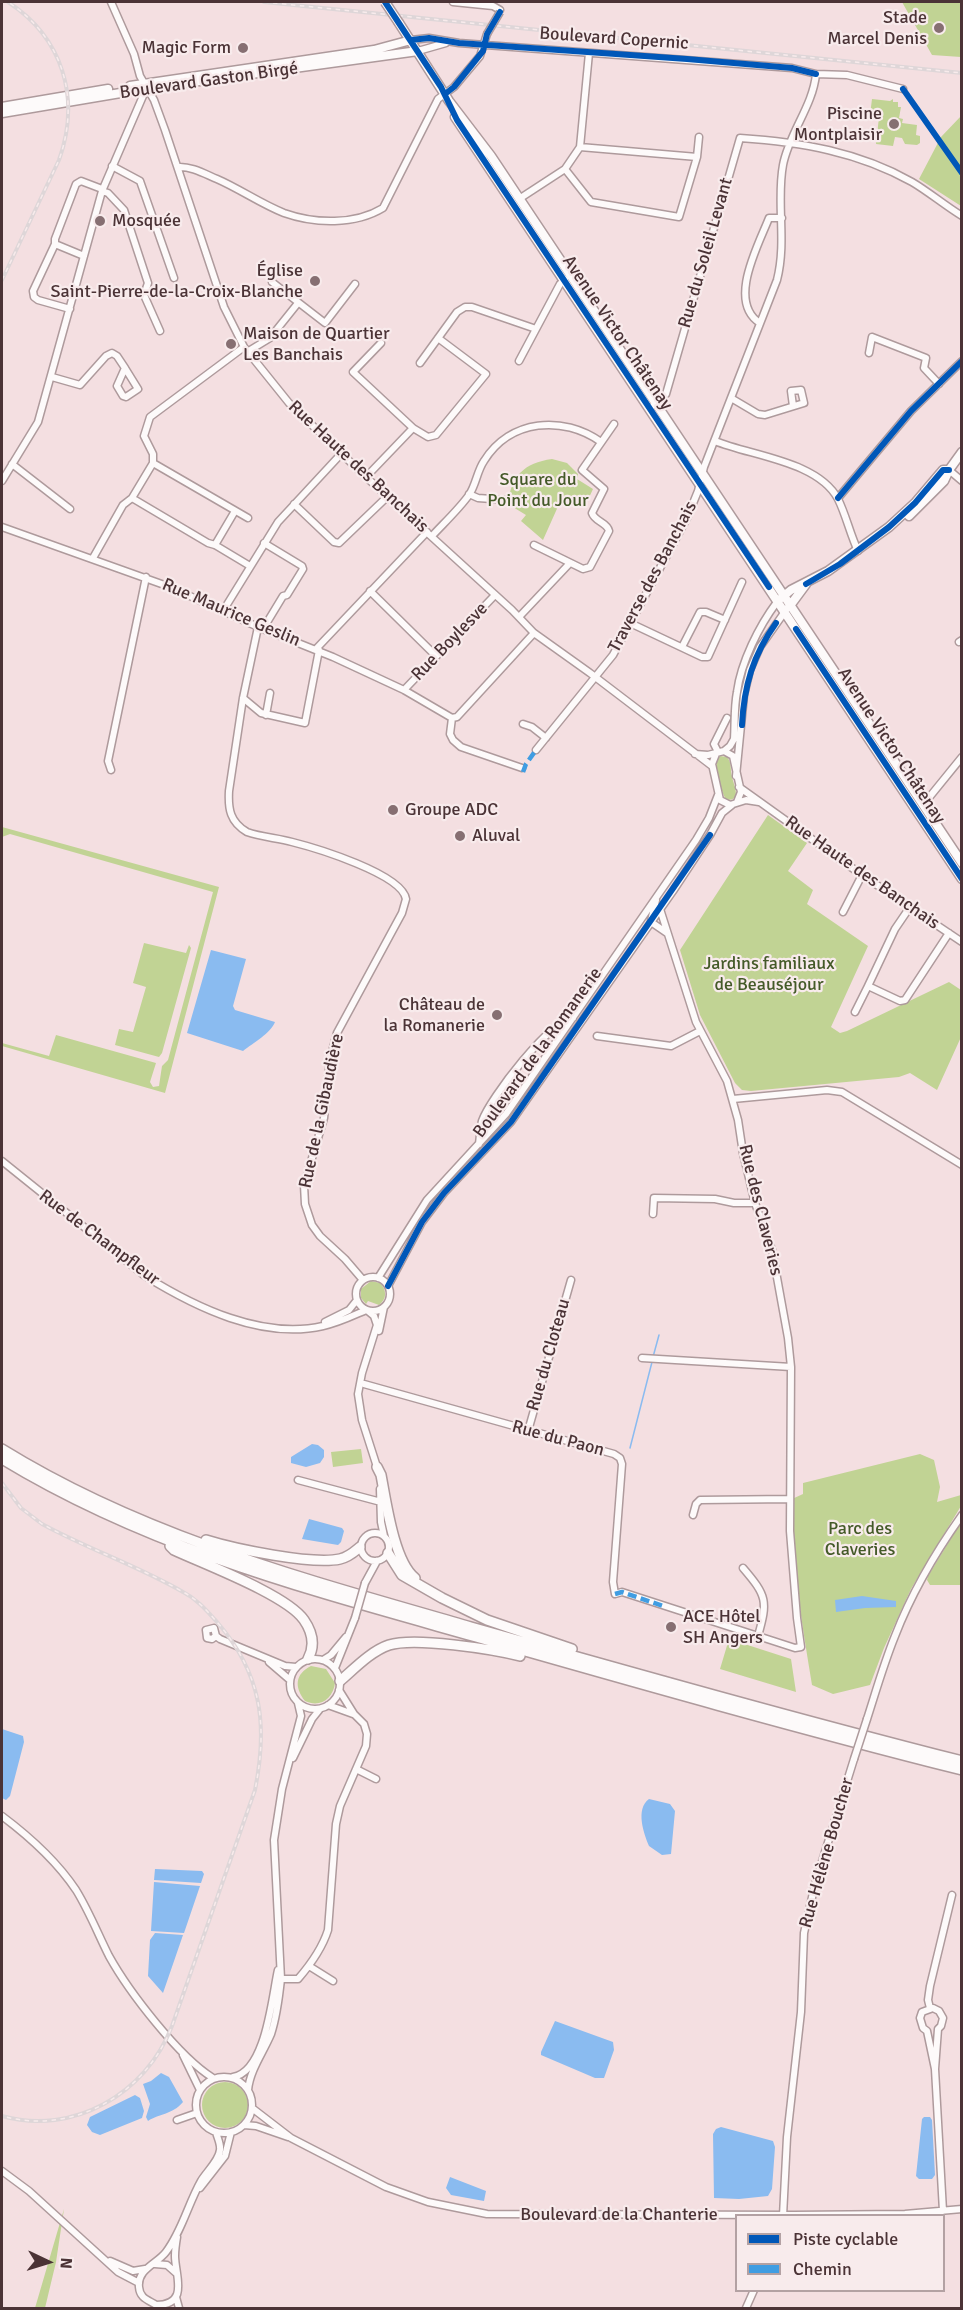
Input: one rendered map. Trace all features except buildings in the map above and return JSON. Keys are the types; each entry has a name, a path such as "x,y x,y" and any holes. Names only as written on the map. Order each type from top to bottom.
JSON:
{"highway":[{"path":"2,1449 62,1483 164,1535 298,1577 642,1675 962,1761"},
{"path":"2,1459 60,1492 293,1585 562,1662 962,1770"},
{"path":"377,1467 381,1475 397,1548 404,1567 410,1575 433,1593"},
{"path":"164,1535 177,1530 218,1544 262,1553 317,1559 349,1556 360,1547"},
{"path":"164,1535 174,1550 255,1587 295,1610 304,1619 313,1639 312,1652 308,1659"},
{"path":"388,1553 402,1575 487,1620 623,1665 642,1675"},
{"path":"340,1686 379,1650 390,1645 404,1643 461,1646 501,1651 546,1662 562,1662"}],"main road":[{"name":"Avenue Victor Châtenay","path":"385,2 445,94 519,199 567,278"},
{"name":"Boulevard Gaston Birgé","path":"2,113 374,50 411,40"},
{"name":"Boulevard Gaston Birgé","path":"2,107 418,51"},
{"name":"Avenue Victor Châtenay","path":"445,94 457,120 567,278 652,406 699,485 780,599 790,605 922,805 935,832 962,863"},
{"name":"Avenue Victor Châtenay","path":"652,406 702,473 774,584 784,613 935,832 960,874"},
{"path":"780,599 858,551 865,543 903,515 943,470 949,470 962,452"},
{"path":"784,613 806,584"}],"street":[{"name":"Rue Haute des Banchais","path":"111,2 145,87 154,100 224,307 245,349 289,403 534,633 596,677 712,766"},
{"path":"453,2 493,6 500,11"},
{"path":"178,167 201,172 285,213 329,222 376,212 383,207 438,99 454,87 480,56 487,34 505,2"},
{"name":"Boulevard Copernic","path":"411,40 429,38 449,42 792,68 816,74 841,74 903,88"},
{"name":"Boulevard Copernic","path":"418,51 449,42"},
{"path":"519,199 565,169 580,147 590,53"},
{"name":"Traverse des Banchais","path":"536,750 613,655 687,518 779,272 782,252 782,168 789,142 814,86 816,74"},
{"path":"2,481 38,422 102,190 145,87"},
{"path":"565,169 591,202 679,217 697,157 699,136"},
{"name":"Rue du Soleil Levant","path":"652,406 666,394 740,138 789,142"},
{"path":"789,142 850,155 882,167 915,184 962,216"},
{"path":"580,147 697,157"},
{"path":"112,166 140,181 174,278"},
{"path":"70,309 38,300 33,293 55,244 76,184 81,181 108,193 124,210 148,283 144,295 160,331"},
{"path":"760,323 753,318 745,305 746,279 769,218 782,218"},
{"path":"55,244 84,256"},
{"path":"519,361 567,278"},
{"path":"272,282 325,323 355,284"},
{"path":"93,558 123,505 132,498 153,463 153,454 144,436 150,417 245,349 270,338 298,303"},
{"path":"420,363 457,312 465,307 472,307 536,329"},
{"path":"869,353 872,337 927,358 924,368 939,384"},
{"path":"381,343 353,372 413,428 428,437 436,435 486,374 438,338"},
{"path":"52,377 80,385 106,356 112,353 117,356 125,368"},
{"path":"838,498 893,432 962,361"},
{"path":"731,398 763,415 793,406"},
{"path":"243,698 256,710 266,715 306,722 317,650 370,591 469,494 483,462 501,441 516,432 541,424 558,424 576,428 601,442"},
{"path":"534,544 584,570 591,567 609,533 607,526 595,518 592,513 604,489 582,470 614,424"},
{"path":"366,477 413,428"},
{"path":"715,441 803,469 826,484 838,498 858,551"},
{"path":"224,611 278,522 341,454"},
{"path":"153,463 248,518"},
{"path":"12,464 70,508"},
{"path":"949,470 962,481"},
{"path":"469,494 478,498 505,500"},
{"path":"294,504 334,542 339,543 388,496"},
{"path":"132,498 250,566"},
{"path":"215,545 235,511"},
{"name":"Rue Maurice Geslin","path":"2,527 146,577 404,690 452,718"},
{"path":"261,628 283,596 287,595 303,569 302,566 264,543"},
{"path":"519,617 570,563"},
{"path":"111,770 108,761 146,577"},
{"path":"630,623 702,657 708,657 742,582"},
{"path":"370,591 436,656"},
{"name":"Rue Boylesve","path":"404,690 495,595"},
{"path":"763,803 750,800 734,804 723,803 718,795 712,758 730,746 734,739 737,690 746,656 780,599"},
{"path":"682,647 700,612 706,612 725,620"},
{"path":"736,776 744,695 754,659 784,613"},
{"name":"Rue de la Gibaudière","path":"261,628 243,698 229,799 230,812 238,826 251,833 294,842 340,858 393,881 406,895 402,914 337,1033 330,1060 324,1118 304,1185 305,1204 312,1225 363,1280"},
{"path":"522,768 457,744 450,734 452,718 457,717 534,633"},
{"path":"746,656 754,659"},
{"path":"266,715 270,693"},
{"path":"719,752 714,744 727,718"},
{"path":"523,724 532,727 546,738"},
{"path":"695,754 719,752 734,758 741,796 734,804"},
{"path":"922,805 962,757"},
{"name":"Rue Haute des Banchais","path":"740,787 862,875 962,942"},
{"name":"Boulevard de la Romanerie","path":"378,1278 427,1200 506,1114 656,899 709,818 718,795"},
{"name":"Boulevard de la Romanerie","path":"388,1286 422,1222 444,1193 511,1122 660,909 710,835 722,813 734,804"},
{"path":"843,912 862,875"},
{"path":"656,899 655,908 650,916 651,922 668,933"},
{"path":"855,1012 895,929 910,907"},
{"name":"Rue des Claveries","path":"660,909 700,1031 720,1065 733,1099 755,1203 772,1250 788,1338 791,1367 790,1499 796,1607 801,1647 795,1648 758,1636"},
{"path":"868,986 900,1001 905,1000 949,933"},
{"name":"Boulevard de la Romanerie","path":"478,1146 482,1121 503,1083 554,1027 564,1019 573,1018"},
{"path":"597,1036 671,1046 700,1031"},
{"path":"733,1099 827,1090 842,1092 962,1165"},
{"name":"Rue de Champfleur","path":"2,1161 145,1276 171,1292 209,1310 271,1327 307,1328 322,1327 367,1310"},
{"path":"652,1214 654,1198 715,1198 734,1203 755,1203"},
{"path":"281,1979 298,1979 324,1943 328,1930 336,1824 340,1806 366,1746 368,1734 364,1724 354,1714 340,1686 335,1668 367,1580 377,1561 388,1553 388,1541 384,1536 381,1522 377,1467 358,1403 359,1384 377,1325 374,1316 357,1300 356,1289 363,1280 373,1276 388,1286 390,1297 384,1307 381,1325 363,1384 361,1413"},
{"name":"Rue du Cloteau","path":"528,1431 571,1280"},
{"name":"Rue de Champfleur","path":"307,1328 331,1320 349,1310 357,1300"},
{"path":"367,1310 379,1310 384,1307"},
{"path":"642,1358 791,1367"},
{"name":"Rue du Paon","path":"363,1384 614,1454 620,1458 622,1464 613,1582 615,1594 622,1592 758,1636"},
{"path":"298,1480 381,1502"},
{"path":"693,1515 696,1504 700,1500 790,1499"},
{"name":"Rue Hélène Boucher","path":"783,2214 787,2137 801,2012 804,1933 815,1884 894,1637 910,1599 937,1550 962,1515"},
{"path":"367,1580 366,1558 360,1547 362,1541 381,1522"},
{"path":"372,1533 384,1536"},
{"path":"366,1558 377,1561"},
{"path":"743,1568 761,1588 765,1611 758,1636"},
{"path":"323,1660 331,1655 350,1632"},
{"path":"216,1636 264,1658 285,1666 296,1667"},
{"path":"264,1658 290,1680"},
{"path":"320,1709 304,1707 298,1703 291,1693 290,1680 296,1667 308,1659 323,1660 335,1668"},
{"path":"287,1769 312,1719 320,1709 335,1699 340,1686"},
{"path":"279,1964 272,2012 259,2049 238,2076 213,2078 200,2090 196,2099 197,2113 204,2125 216,2132 231,2132 244,2125 250,2115 252,2108 248,2090 249,2077 263,2052 276,2015 281,1979 274,1840 282,1789 301,1716 298,1703"},
{"path":"328,1705 354,1714"},
{"path":"356,1769 376,1779"},
{"path":"2,1816 27,1834 66,1877 80,1897 124,1981 182,2052 213,2078"},
{"path":"930,2008 928,2000 930,1986 952,1895"},
{"path":"309,1966 333,1982"},
{"path":"935,2069 927,2031 923,2028 920,2018 922,2012 930,2008 939,2011 943,2018 938,2029 935,2069 943,2211"},
{"path":"927,2031 938,2029"},
{"path":"182,2052 200,2090"},
{"path":"230,2077 241,2082 248,2090"},
{"name":"Boulevard de la Chanterie","path":"252,2108 291,2138"},
{"path":"177,2120 197,2113"},
{"name":"Boulevard de la Chanterie","path":"244,2125 256,2126 291,2138 386,2187 458,2209 506,2215 735,2215"},
{"path":"102,2257 133,2271 146,2269 166,2252 220,2150 216,2132"},
{"path":"194,2196 225,2156 231,2132"},
{"path":"2,2171 29,2191 118,2272 139,2283"},
{"name":"Boulevard de la Chanterie","path":"905,2214 962,2209"},
{"path":"178,2233 175,2254 176,2273 180,2285 176,2297 179,2308"},
{"path":"154,2264 167,2265 176,2273"},
{"path":"146,2269 139,2283 143,2298 158,2307 176,2297"},
{"path":"747,2308 753,2292"}],"green space":[{"name":"Stade Marcel Denis","path":"902,2 961,2 961,57 932,55"},
{"name":"Piscine Montplaisir","path":"872,99 890,101 893,99 893,102 898,102 898,107 901,107 899,118 903,119 902,123 917,125 916,135 920,136 920,143 905,144 902,138 895,137 893,146 876,144 879,117 870,115"},
{"path":"961,116 961,206 919,179 941,137"},
{"name":"Square du Point du Jour","path":"552,459 567,463 578,474 577,479 593,489 586,504 581,502 580,505 569,500 560,502 543,540 521,521 526,515 508,504 512,486 521,472 534,464"},
{"path":"720,756 729,759 736,792 732,799 725,798 721,788 717,763"},
{"name":"Jardins familiaux de Beauséjour","path":"768,815 807,843 788,871 813,890 807,904 868,946 831,1027 840,1033 847,1031 949,982 961,990 961,1037 937,1090 910,1073 899,1077 751,1091 742,1090 735,1083 700,1015 680,950"},
{"path":"2,827 219,887 165,1093 2,1046 2,1043 49,1056 56,1035 156,1063 150,1082 153,1087 159,1086 162,1066 168,1060 213,892 10,834 2,837"},
{"path":"144,943 186,953 189,945 191,948 159,1057 115,1045 119,1029 133,1032 146,987 133,983"},
{"path":"371,1281 380,1283 384,1289 385,1297 379,1305 368,1301 366,1304 361,1298 361,1289"},
{"path":"361,1449 363,1463 333,1467 331,1452"},
{"name":"Parc des Claveries","path":"920,1454 934,1460 940,1487 937,1502 961,1495 961,1506 911,1589 870,1685 833,1694 812,1685 795,1569 792,1499 803,1494 803,1483"},
{"path":"961,1522 961,1585 930,1585 927,1580 928,1576"},
{"path":"729,1639 791,1659 796,1692 720,1669"},
{"path":"311,1666 326,1669 335,1683 332,1694 321,1703 305,1701 299,1691 299,1677"},
{"path":"225,2082 241,2089 248,2105 241,2121 225,2128 209,2121 202,2105 209,2089"},
{"path":"64,2209 56,2262 45,2308 35,2308"}],"water":[{"path":"211,950 246,959 233,1006 235,1010 275,1022 266,1034 243,1051 187,1033"},
{"path":"312,1444 324,1450 324,1457 320,1463 306,1467 291,1463 291,1457"},
{"path":"309,1519 342,1528 344,1531 341,1542 338,1545 302,1539"},
{"path":"862,1596 896,1601 896,1607 836,1612 835,1600"},
{"path":"2,1729 23,1736 24,1742 10,1796 6,1800 2,1798"},
{"path":"649,1799 670,1804 675,1811 671,1854 662,1855 649,1846 643,1828 642,1809"},
{"path":"155,1869 202,1871 204,1874 201,1883 154,1880"},
{"path":"154,1882 200,1886 184,1933 151,1931"},
{"path":"155,1933 183,1935 163,1993 148,1976 150,1940"},
{"path":"555,2021 613,2042 614,2050 604,2078 595,2078 541,2055"},
{"path":"161,2073 169,2077 183,2102 170,2112 148,2121 146,2117 150,2104 143,2084"},
{"path":"135,2095 140,2098 144,2111 142,2118 100,2135 92,2132 87,2125 90,2117"},
{"path":"924,2117 930,2117 932,2120 935,2175 932,2179 919,2179 916,2176"},
{"path":"721,2127 773,2141 775,2147 772,2189 768,2196 739,2199 714,2198 713,2134"},
{"path":"450,2177 486,2191 484,2201 451,2195 446,2188"}],"waterway":[{"path":"653,1357 659,1335"},
{"path":"630,1448 652,1362"}],"railway":[{"path":"2,280 59,160 68,114 67,92 54,51 27,17 8,2"},
{"path":"264,2 962,73"},
{"path":"2,1483 21,1508 42,1524 166,1583 188,1595 206,1610 232,1641 244,1661 258,1701 261,1722 261,1744 255,1790 172,2026 160,2050 144,2072 126,2090 104,2104 80,2114 55,2120 29,2121 2,2116"}],"marked path":[{"path":"523,772 536,750"},
{"path":"615,1594 622,1592 663,1606"}],"cycle path":[{"path":"385,2 441,87 457,120 769,587"},
{"path":"445,94 454,87 483,51 487,34 500,12"},
{"path":"411,40 429,38 459,43 687,59 792,68 816,74"},
{"path":"903,89 962,173"},
{"path":"838,498 911,411 962,361"},
{"path":"806,584 840,564 889,527 915,503 943,470 949,470"},
{"path":"742,725 751,671 761,647 776,623"},
{"path":"796,629 962,879"},
{"path":"388,1286 422,1222 444,1193 511,1122 710,835"}],"place":[{"name":"Stade Marcel Denis","path":"939,28"},
{"name":"Magic Form","path":"243,48"},
{"name":"Piscine Montplaisir","path":"894,124"},
{"name":"Mosquée","path":"100,221"},
{"name":"Église Saint-Pierre-de-la-Croix-Blanche","path":"315,281"},
{"name":"Maison de Quartier Les Banchais","path":"231,344"},
{"name":"Groupe ADC","path":"393,810"},
{"name":"Aluval","path":"460,836"},
{"name":"Château de la Romanerie","path":"497,1015"},
{"name":"ACE Hôtel SH Angers","path":"671,1627"}]}
